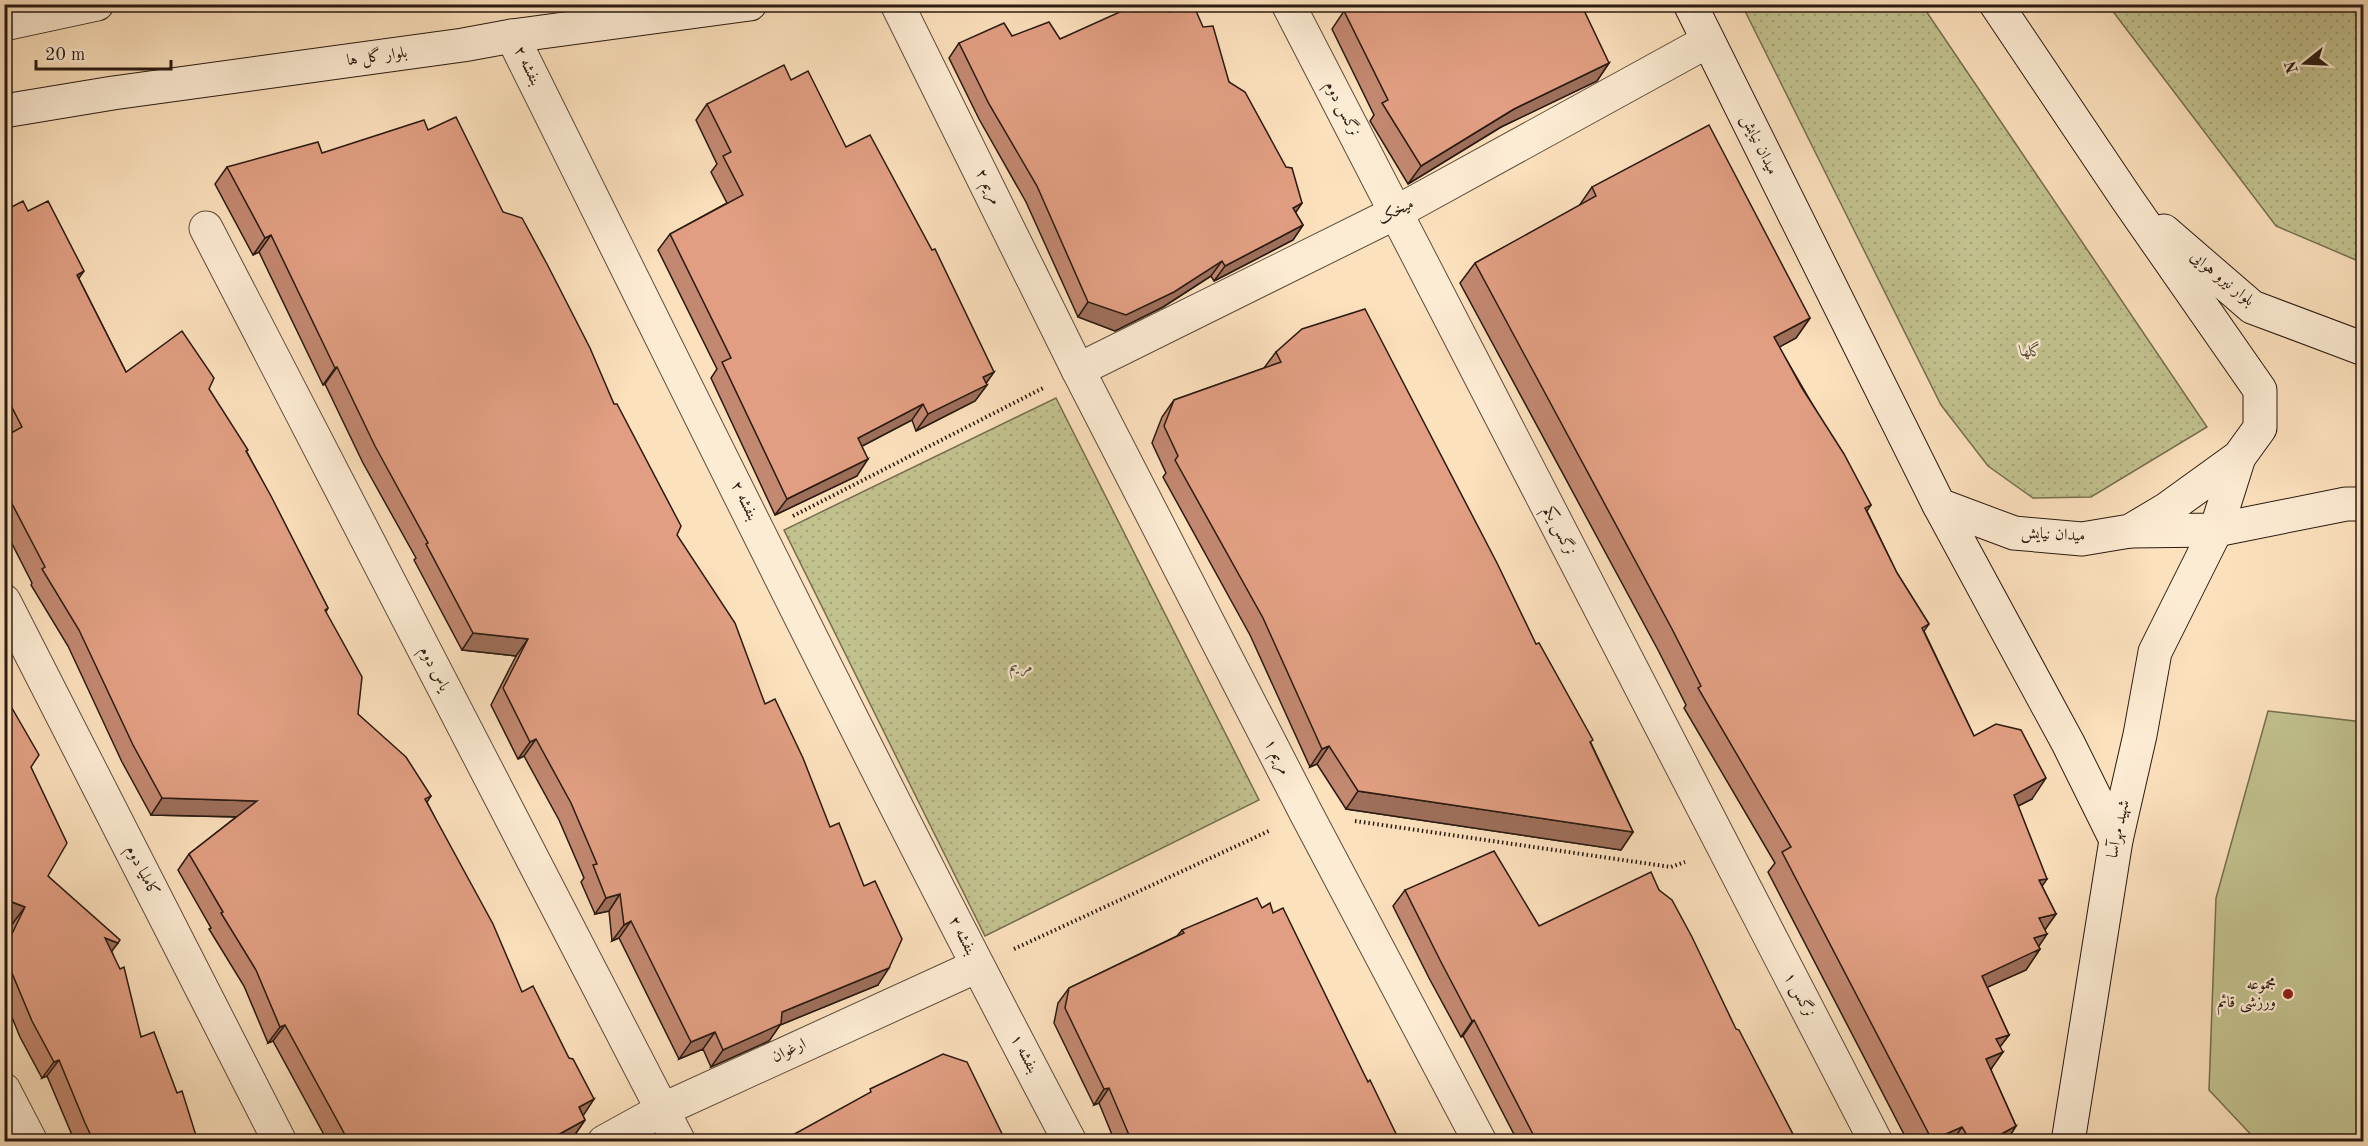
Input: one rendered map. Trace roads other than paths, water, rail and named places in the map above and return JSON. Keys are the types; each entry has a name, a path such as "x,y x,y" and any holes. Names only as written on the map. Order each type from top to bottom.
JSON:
{"street":[{"path":"4,24 97,4"},
{"name":"بلوار گل ها","path":"4,111 113,93 750,4"},
{"name":"مریم ۲","path":"897,4 1078,370"},
{"name":"نرگس دوم","path":"1288,4 1395,213"},
{"name":"میدان نیایش","path":"1690,4 1939,505 2014,533 2082,539 2130,531 2167,509 2239,457 2260,428 2260,390 2127,199 1996,4"},
{"name":"بنفشه ۲","path":"512,36 852,722 977,966"},
{"name":"میخک","path":"1078,370 1395,213 1707,41"},
{"name":"بلوار نیرو هوایی","path":"2127,199 2252,307 2364,349"},
{"name":"نرگس یکم","path":"1395,213 1723,848"},
{"name":"یاس دوم","path":"207,228 679,1142"},
{"name":"مریم ۱","path":"1078,370 1306,813 1480,1142"},
{"name":"شهید مهرآسا","path":"2068,1142 2116,840 2140,735 2155,652 2216,530 2239,457"},
{"path":"2130,531 2216,530 2346,504 2364,504"},
{"path":"1939,505 2068,743 2116,840"},
{"name":"کاملیا دوم","path":"4,601 280,1142"},
{"name":"نرگس ۱","path":"1723,848 1876,1142"},
{"name":"ارغوان","path":"604,1142 662,1110 977,966"},
{"name":"بنفشه ۱","path":"977,966 1070,1142"},
{"path":"4,1090 31,1142"}],"place":[{"name":"مجموعه ورزشی قائم","path":"2288,994"}],"park label":[{"name":"گلها","path":"2031,352"},
{"name":"مریم","path":"1021,667"}]}
